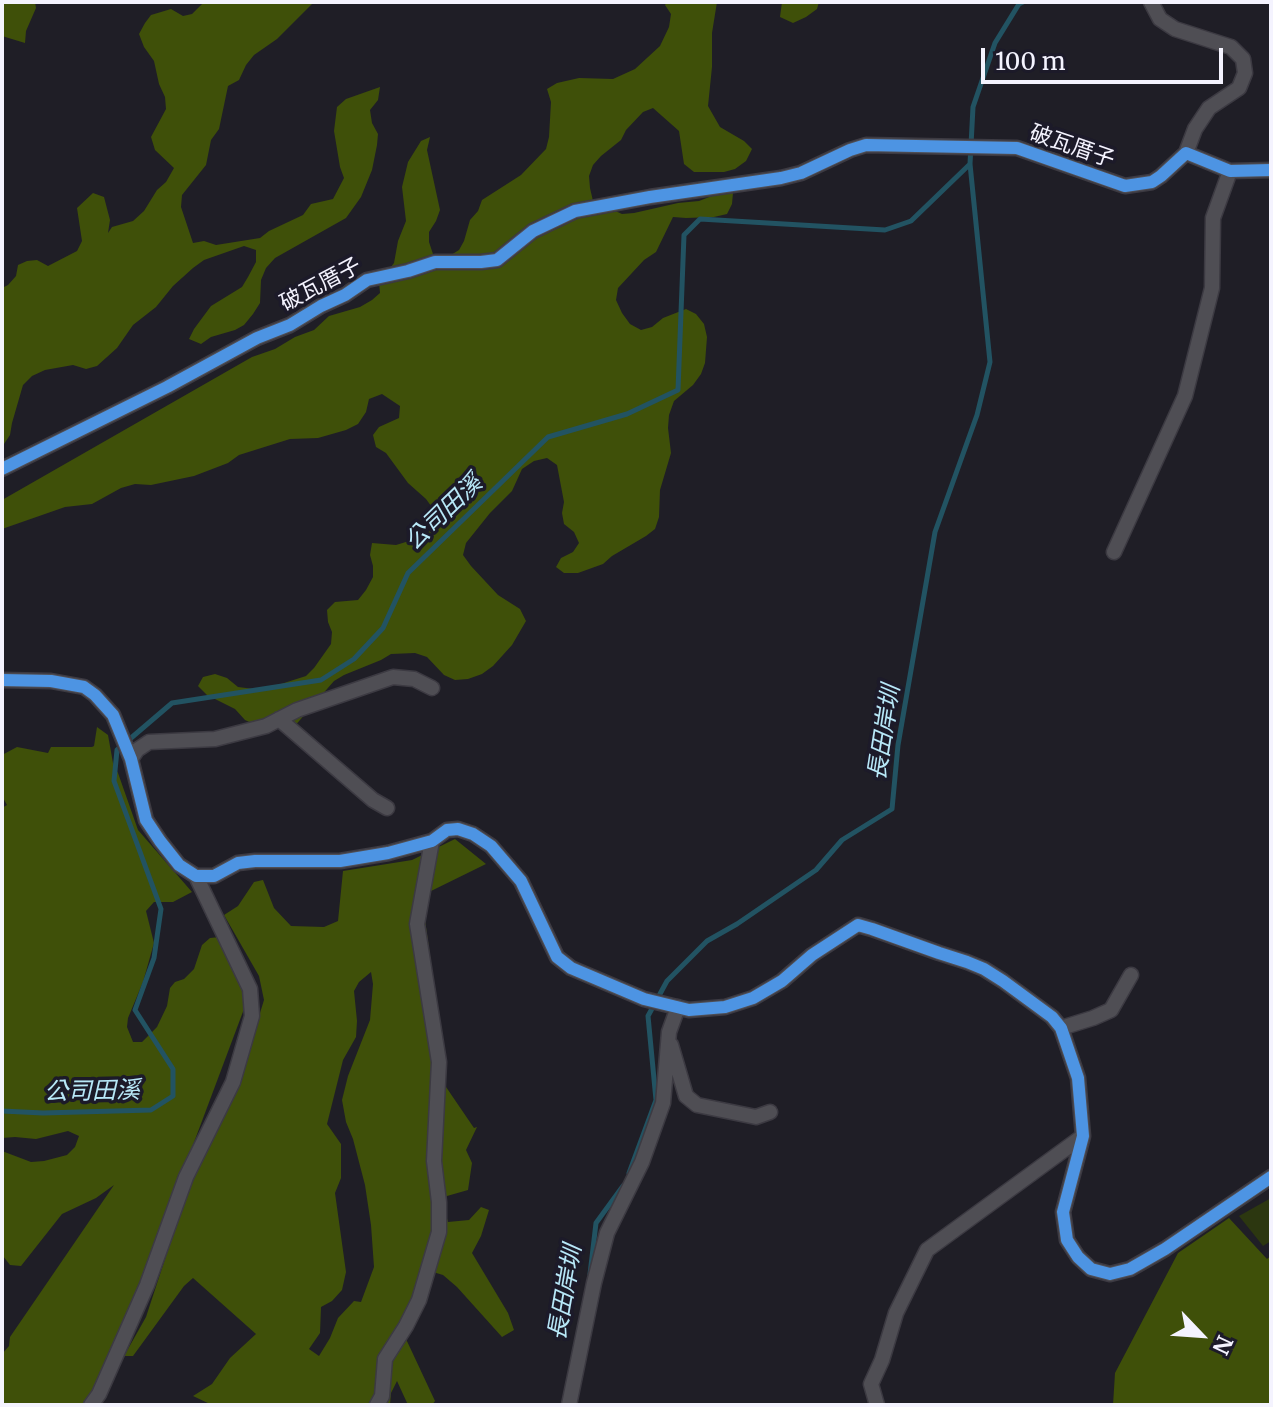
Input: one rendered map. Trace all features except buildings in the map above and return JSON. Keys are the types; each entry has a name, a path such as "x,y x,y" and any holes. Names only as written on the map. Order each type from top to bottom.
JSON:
{"street":[{"path":"1151,2 1160,19 1175,29 1231,47 1243,59 1245,73 1239,88 1209,108 1195,129 1186,153 1230,171 1271,170"},
{"name":"破瓦厝子","path":"2,469 167,387 257,338 290,325 367,280 435,262 497,260 533,231 575,211 690,190 781,178 801,173 866,145 1017,148 1125,186 1152,182 1186,153"},
{"path":"1114,552 1185,396 1212,288 1213,218 1230,171"},
{"path":"130,757 149,742 215,739 266,726 297,710 393,677 414,679 432,688"},
{"path":"2,680 51,681 84,687 113,715 130,757 146,820 179,865 196,876 250,989 252,1016 233,1082 186,1177 147,1285 99,1394 91,1405"},
{"path":"279,719 373,800 387,808"},
{"path":"196,876 214,876 238,863 340,861 388,853 432,841 447,830 458,829 473,834 491,846 521,881 557,957 571,968 644,999 689,1010 725,1007 753,998 782,981 812,955 858,925 984,969 1052,1017 1061,1028 1078,1078 1083,1136 1063,1212 1067,1240 1091,1269 1110,1274 1130,1269 1271,1177"},
{"path":"377,1405 382,1396 385,1359 419,1300 439,1232 434,1161 439,1062 417,924 432,841"},
{"path":"1061,1028 1111,1010 1131,975"},
{"path":"569,1405 607,1233 642,1162 663,1103 674,1006"},
{"path":"669,1032 686,1096 697,1105 756,1117 770,1112"},
{"path":"877,1405 871,1384 882,1360 896,1313 927,1250 1083,1136"}],"green space":[{"path":"2,2 35,2 25,43 2,36"},
{"path":"204,2 314,2 277,39 254,55 239,80 228,86 219,129 211,140 206,165 182,195 181,207 193,243 204,241 216,245 260,238 303,215 311,204 333,199 344,178 334,131 337,107 346,99 380,87 378,100 370,110 378,134 377,145 372,170 361,197 346,218 275,258 261,280 260,303 244,325 235,330 211,337 201,344 189,339 211,306 242,287 248,277 256,262 256,250 244,246 204,260 193,268 156,307 133,325 117,348 97,366 86,369 73,365 45,370 32,376 23,385 10,435 2,447 2,288 16,276 18,265 37,260 48,266 77,251 82,241 77,208 93,193 104,197 110,220 108,233 112,227 133,221 166,182 174,168 155,150 151,137 166,109 165,97 154,61 139,34 151,15 171,9 183,16 192,14"},
{"path":"667,2 717,2 708,106 720,127 752,149 746,161 735,169 694,172 684,164 679,131 653,108 643,112 621,140 593,165 589,176 590,188 593,201 622,214 699,201 722,192 733,193 727,214 673,217 656,252 644,260 618,288 616,300 630,324 641,330 686,309 696,314 704,324 707,337 705,363 693,385 674,401 669,415 671,453 660,490 659,517 655,529 646,536 603,564 578,573 564,573 556,567 561,558 573,552 579,543 574,532 564,524 564,502 557,465 547,458 534,461 522,469 512,491 466,543 463,555 471,566 498,595 520,609 526,621 512,645 493,666 482,674 455,680 444,675 427,657 415,653 391,654 334,681 293,728 258,726 245,720 235,709 207,695 198,686 203,677 215,674 227,678 238,687 262,690 306,676 331,644 327,610 335,602 358,600 373,577 372,543 396,545 419,538 429,532 436,521 434,510 426,499 408,483 386,453 376,447 373,435 379,427 399,418 400,406 382,394 369,399 366,412 358,424 346,430 318,438 290,439 239,455 228,463 194,476 151,485 135,484 92,504 65,507 2,529 2,500 252,357 314,330 329,316 360,307 380,293 379,282 394,263 406,221 402,187 408,162 421,141 430,137 427,150 440,210 429,232 429,242 438,263 459,250 470,220 482,200 521,175 546,149 551,102 547,89 557,83 579,78 613,79 635,69 660,46 669,27 671,14 665,5"},
{"path":"782,2 819,2 817,9 793,23 780,17"},
{"path":"97,727 108,735 113,763 138,830 192,892 173,902 154,902 146,911 154,943 128,1018 127,1027 133,1042 142,1042 157,1027 167,1006 170,988 194,969 202,945 210,938 220,937 226,943 247,1001 151,1257 101,1378 86,1405 2,1405 2,1354 9,1346 10,1337 114,1185 96,1198 62,1214 21,1266 10,1265 3,1256 2,1151 31,1162 44,1161 67,1155 75,1147 79,1136 68,1131 36,1139 2,1138 2,808 7,805 2,796 2,755 17,747 48,753 51,747 92,747"},
{"path":"455,839 486,864 429,892 424,913 443,1046 444,1084 474,1128 477,1127 466,1150 472,1163 468,1190 447,1196 444,1207 448,1222 469,1220 481,1207 489,1210 472,1253 508,1313 514,1330 502,1337 457,1287 443,1275 433,1272 406,1339 435,1401 432,1405 408,1405 397,1381 390,1405 212,1405 193,1396 212,1384 230,1358 256,1334 193,1278 133,1356 124,1356 146,1317 184,1201 244,1065 264,1000 259,976 224,915 238,906 254,882 263,880 274,908 291,926 324,927 338,921 343,871 412,860","holes":["371,972 370,1020 342,1100 365,1185 374,1267 361,1302 354,1301 338,1318 319,1356 309,1349 320,1333 321,1307 342,1290 346,1272 335,1193 341,1178 341,1144 327,1124 343,1060 356,1037 354,991"]},
{"path":"1271,1198 1271,1241 1263,1246 1239,1216"},
{"path":"1229,1218 1267,1259 1271,1256 1271,1405 1113,1405 1115,1373 1178,1253"}],"waterway":[{"name":"長田岸圳","path":"629,1173 656,1100 648,1016 667,981 707,941 816,870 842,840 892,809 898,745 935,532 977,415 990,362 970,164 973,107 995,43 1023,2"},
{"name":"公司田溪","path":"2,1111 151,1110 173,1096 173,1069 135,1010 154,958 161,909 114,781 117,750 172,703 321,680 354,659 383,628 408,573 548,437 627,414 678,390 684,235 700,219 885,230 911,221 970,164"},
{"name":"長田岸圳","path":"590,1274 596,1223 623,1186"}],"cycle path":[{"path":"2,469 167,387 257,338 290,325 367,280 435,262 497,260 533,231 575,211 781,178 801,173 866,145 1017,148 1125,186 1152,182 1186,153 1230,171 1271,170"},
{"path":"2,680 51,681 84,687 95,695 113,715 131,759 146,820 179,865 196,876 214,876 238,863 340,861 388,853 432,841 447,830 458,829 473,834 491,846 521,881 557,957 571,968 644,999 689,1010 725,1007 753,998 782,981 812,955 858,925 984,969 1052,1017 1061,1028 1078,1078 1083,1136 1063,1212 1067,1240 1091,1269 1110,1274 1130,1269 1271,1177"}]}
